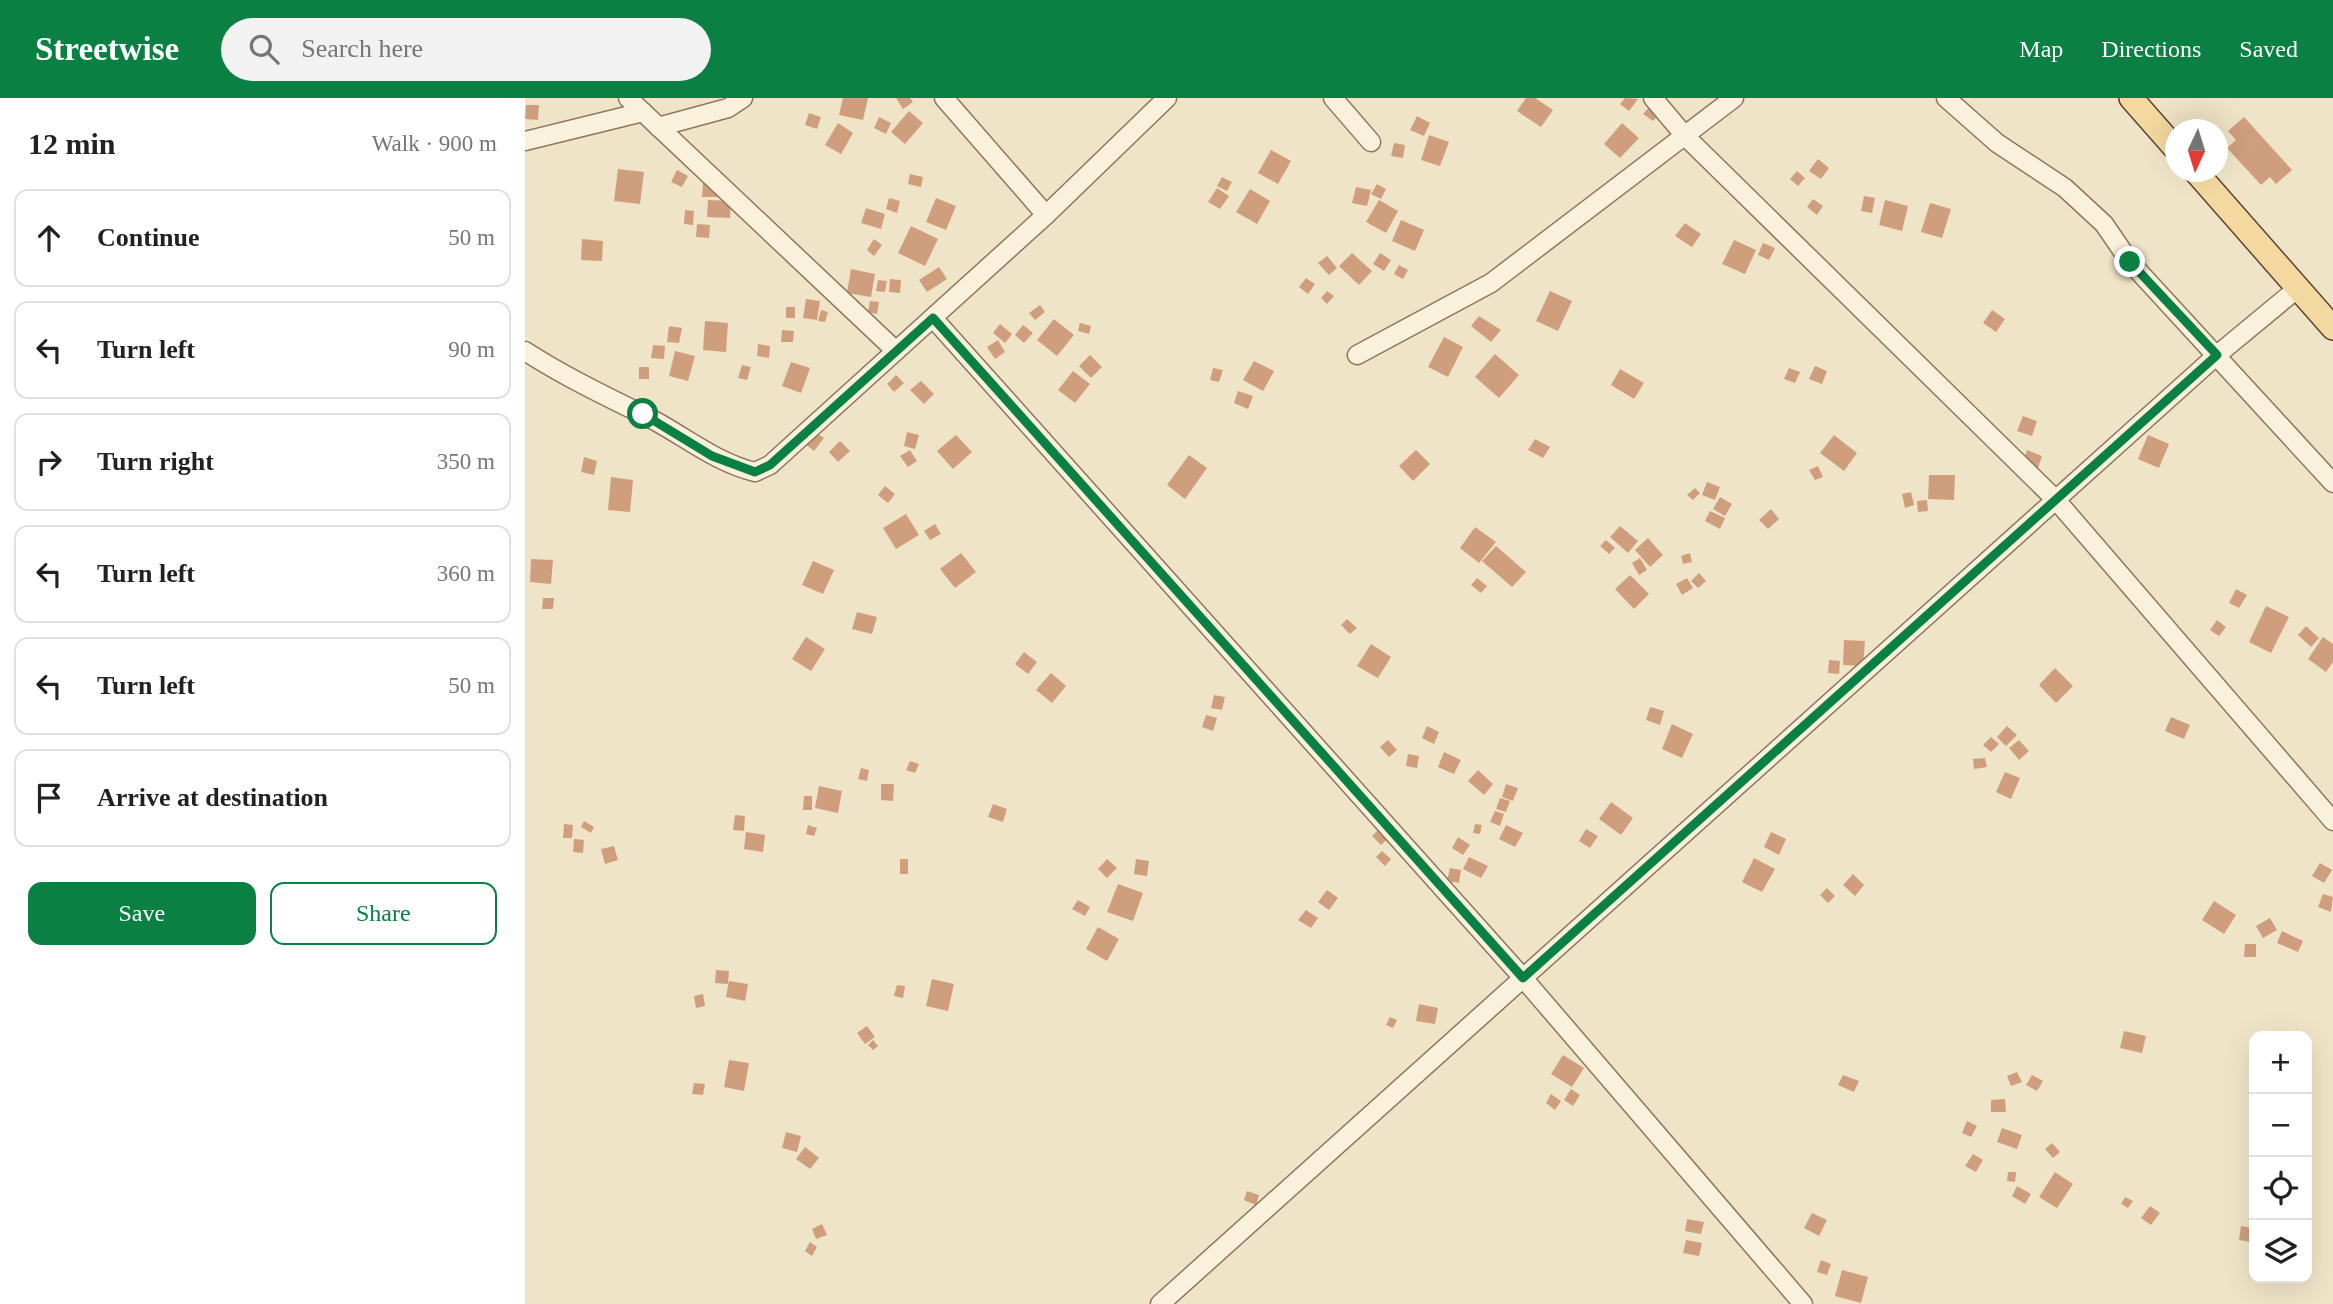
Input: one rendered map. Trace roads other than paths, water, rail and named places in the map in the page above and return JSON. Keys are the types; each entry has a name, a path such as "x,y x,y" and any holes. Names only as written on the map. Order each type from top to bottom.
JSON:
{"main road":[{"path":"2131,98 2165,137"},
{"path":"2205,182 2333,328"}],"street":[{"path":"628,98 896,351"},
{"path":"658,127 728,108 743,98"},
{"path":"944,98 1046,215"},
{"path":"525,351 571,381 643,414 712,456 755,472 770,465 933,318 1046,215 1167,98"},
{"path":"1333,98 1371,142"},
{"path":"1653,98 1685,136 2056,500 2333,821"},
{"path":"1357,355 1491,283 1734,98"},
{"path":"1945,98 1997,143 2065,188 2104,224 2130,262 2333,483"},
{"path":"525,141 643,112"},
{"path":"1160,1304 2217,355 2298,288"},
{"path":"933,318 1523,978 1803,1304"}]}
